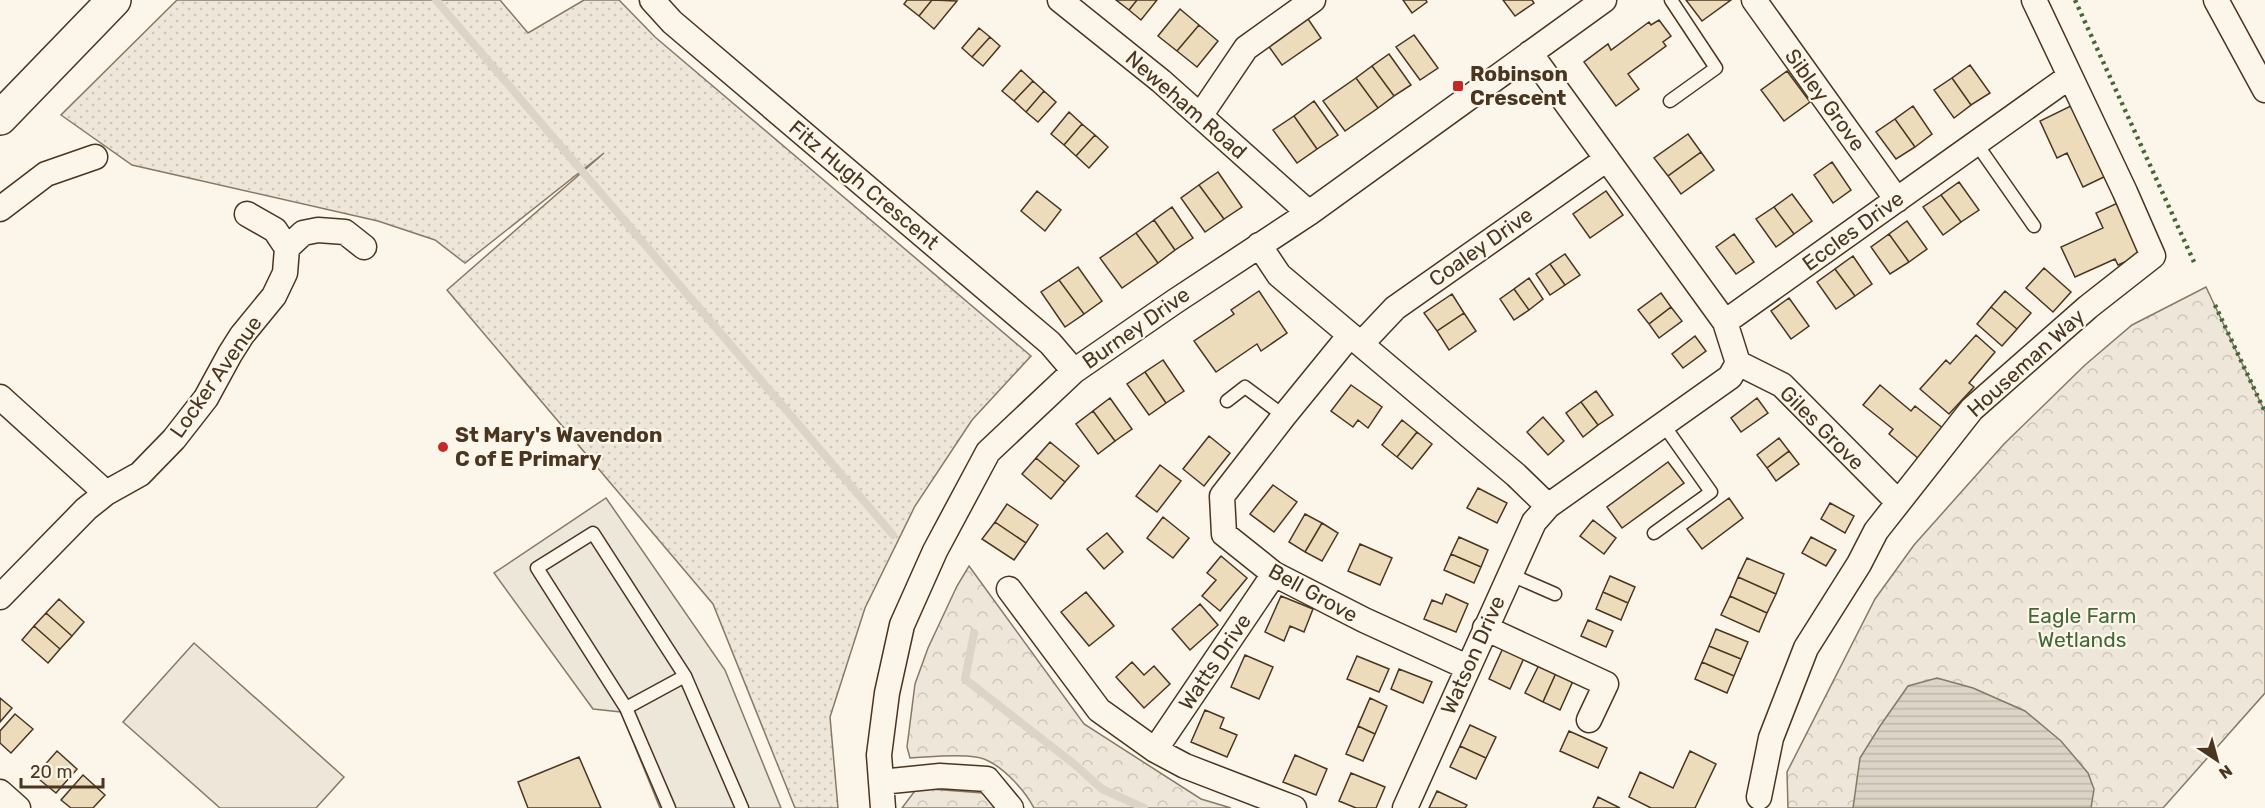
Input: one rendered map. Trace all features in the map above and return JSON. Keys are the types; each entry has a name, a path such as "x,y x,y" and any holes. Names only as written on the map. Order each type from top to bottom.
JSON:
{"street":[{"path":"0,118 114,0"},
{"name":"Fitz Hugh Crescent","path":"652,0 672,22 1050,344 1074,371"},
{"name":"Neweham Road","path":"1060,0 1200,116 1309,213"},
{"path":"1200,116 1246,48 1313,0"},
{"name":"Burney Drive","path":"883,808 879,755 887,693 902,625 935,551 988,452 1074,371 1309,213 1605,0"},
{"name":"Sibley Grove","path":"1754,0 1897,200"},
{"name":"Houseman Way","path":"1759,797 1771,738 1806,648 1859,564 1876,531 1972,409 2088,307 2153,256 2034,0"},
{"path":"2216,0 2265,90"},
{"path":"1259,245 1279,275 1516,475 1548,506 1730,377 1738,363 1725,322 1530,53"},
{"name":"Eccles Drive","path":"1725,322 2069,77"},
{"path":"0,209 46,174 95,158"},
{"name":"Coaley Drive","path":"1356,339 1395,308 1607,159"},
{"path":"248,214 274,230 287,248 303,233 318,230 345,232 364,248"},
{"name":"Locker Avenue","path":"0,597 86,509 106,493 140,474 174,440 206,398 230,354 274,296 285,273 287,248"},
{"name":"Bell Grove","path":"1356,339 1284,416 1222,496 1224,534 1274,574 1364,620 1467,667"},
{"name":"Giles Grove","path":"1738,363 1782,385 1898,502"},
{"path":"0,397 106,493"},
{"name":"Watson Drive","path":"1404,808 1509,574 1534,522 1548,506"},
{"name":"Watts Drive","path":"1155,750 1274,574"},
{"path":"1009,589 1100,710 1155,750 1185,766 1294,808"},
{"path":"1485,628 1606,684 1589,720"},
{"path":"880,782 940,776 987,779 1011,808"},
{"path":"0,792 18,808"}],"lane":[{"path":"1670,101 1716,68 1671,0"},
{"path":"1979,141 2034,226"},
{"path":"1227,401 1245,387 1284,416"},
{"path":"1654,533 1711,492 1663,424"},
{"path":"669,808 626,708 537,568 593,533 685,676 742,808"},
{"path":"1509,574 1555,594"},
{"path":"626,708 685,676"}],"green space":[{"path":"177,0 500,0 528,33 584,0 619,0 655,37 1031,356 972,420 915,506 865,608 830,717 838,808 795,808 713,604 447,290 604,153 465,263 435,240 378,221 132,165 61,115"},
{"name":"Eagle Farm Wetlands","path":"2206,287 2265,412 2265,693 2163,808 1788,808 1787,772 1875,599 1914,545 2004,444 2085,365 2132,325"},
{"path":"969,566 1084,724 1201,799 1231,808 1034,808 1010,776 984,759 960,756 910,758 907,747 915,684 928,648"},
{"path":"194,643 344,777 316,808 220,808 123,722"},
{"path":"917,788 983,793 996,808 902,808"}],"shaded area":[{"path":"606,498 725,670 781,808 660,808 621,712 593,709 494,573"},
{"path":"1937,678 1973,688 2025,711 2061,741 2088,773 2094,789 2091,808 1853,808 1860,758 1880,726 1908,686"}],"building":[{"path":"907,0 932,0 919,16 904,4"},
{"path":"932,0 957,1 934,29 919,16"},
{"path":"1116,0 1137,0 1129,10"},
{"path":"1137,0 1157,0 1141,20 1129,10"},
{"path":"1403,0 1426,0 1427,2 1412,13"},
{"path":"1503,0 1532,0 1534,3 1515,16"},
{"path":"1686,0 1731,0 1702,21"},
{"path":"1180,9 1199,25 1177,51 1158,36"},
{"path":"1304,13 1321,38 1282,65 1265,41"},
{"path":"1659,20 1671,36 1663,42 1666,46 1628,74 1639,89 1616,106 1584,62 1608,44 1611,50 1649,22 1651,25"},
{"path":"1199,25 1218,41 1197,67 1177,51"},
{"path":"979,28 990,37 972,57 962,48"},
{"path":"1414,35 1438,68 1420,80 1396,47"},
{"path":"990,37 1000,46 983,66 972,57"},
{"path":"1389,54 1411,85 1394,96 1372,66"},
{"path":"1970,65 1990,93 1971,105 1952,78"},
{"path":"1372,66 1394,96 1378,108 1356,78"},
{"path":"1021,70 1033,81 1014,101 1002,91"},
{"path":"1787,71 1810,102 1784,121 1761,90"},
{"path":"1356,78 1378,108 1345,131 1323,101"},
{"path":"1952,78 1971,105 1954,118 1934,90"},
{"path":"1033,81 1044,91 1026,112 1014,101"},
{"path":"1044,91 1056,102 1038,122 1026,112"},
{"path":"1314,101 1338,135 1317,149 1294,116"},
{"path":"2081,101 2108,175 2083,187 2067,153 2057,158 2040,121"},
{"path":"1913,106 1932,134 1915,147 1895,119"},
{"path":"1069,112 1082,124 1064,145 1051,134"},
{"path":"1294,116 1317,149 1297,163 1273,130"},
{"path":"1895,119 1915,147 1896,159 1876,132"},
{"path":"1082,124 1095,135 1076,156 1064,145"},
{"path":"1688,134 1701,152 1668,176 1654,158"},
{"path":"1095,135 1108,147 1089,168 1076,156"},
{"path":"1701,152 1714,170 1681,194 1668,176"},
{"path":"1832,162 1851,190 1833,203 1814,175"},
{"path":"1218,172 1242,207 1224,219 1199,185"},
{"path":"1959,182 1979,210 1961,222 1941,195"},
{"path":"1199,185 1224,219 1205,232 1181,198"},
{"path":"1037,191 1061,210 1045,231 1021,211"},
{"path":"1606,191 1623,215 1590,238 1573,214"},
{"path":"1792,194 1812,221 1794,234 1774,207"},
{"path":"1941,195 1961,222 1943,235 1923,207"},
{"path":"2124,200 2148,252 2118,265 2115,259 2075,277 2061,247 2103,228 2096,213"},
{"path":"1172,207 1193,238 1175,250 1154,220"},
{"path":"1774,207 1794,234 1776,247 1756,219"},
{"path":"1154,220 1175,250 1158,263 1136,233"},
{"path":"1907,221 1927,249 1909,262 1889,234"},
{"path":"1136,233 1158,263 1122,288 1100,258"},
{"path":"1734,234 1754,262 1736,274 1716,247"},
{"path":"1889,234 1909,262 1890,274 1871,247"},
{"path":"1565,254 1580,275 1565,285 1550,264"},
{"path":"1853,256 1872,284 1855,296 1835,269"},
{"path":"1550,264 1565,285 1550,295 1536,274"},
{"path":"1078,267 1102,301 1084,314 1059,280"},
{"path":"2044,268 2071,292 2053,312 2026,288"},
{"path":"1835,269 1855,296 1836,309 1817,282"},
{"path":"1529,278 1543,299 1529,310 1514,289"},
{"path":"1059,280 1084,314 1065,327 1041,292"},
{"path":"1514,289 1529,310 1514,320 1500,299"},
{"path":"1259,291 1287,333 1261,351 1257,344 1216,372 1194,341 1234,314 1231,310"},
{"path":"2005,291 2031,313 2017,329 1991,307"},
{"path":"1661,293 1671,307 1649,324 1638,310"},
{"path":"1452,294 1464,313 1437,331 1424,313"},
{"path":"1789,298 1809,326 1791,339 1771,311"},
{"path":"1671,307 1682,321 1659,338 1649,324"},
{"path":"1991,307 2017,329 2002,346 1977,324"},
{"path":"1464,313 1476,331 1449,350 1437,331"},
{"path":"1976,335 1995,352 1969,383 1974,387 1949,414 1920,389 1946,360 1950,364"},
{"path":"1695,336 1706,351 1683,368 1672,354"},
{"path":"1163,360 1184,391 1166,403 1145,372"},
{"path":"1145,372 1166,403 1149,415 1127,384"},
{"path":"1351,385 1382,407 1368,428 1358,420 1353,427 1331,411"},
{"path":"1880,385 1911,411 1915,406 1944,429 1919,459 1889,434 1893,429 1863,405"},
{"path":"1596,391 1613,415 1598,425 1581,402"},
{"path":"1110,398 1132,429 1115,441 1093,411"},
{"path":"1757,398 1768,413 1741,432 1731,418"},
{"path":"1581,402 1598,425 1583,437 1566,413"},
{"path":"1093,411 1115,441 1098,454 1076,424"},
{"path":"1543,417 1564,441 1548,455 1527,432"},
{"path":"1402,420 1417,432 1397,457 1382,445"},
{"path":"1417,432 1432,444 1412,469 1397,457"},
{"path":"1209,436 1230,453 1204,486 1183,469"},
{"path":"1779,438 1789,451 1767,468 1757,455"},
{"path":"1050,442 1079,466 1065,482 1036,458"},
{"path":"1789,451 1799,464 1776,481 1767,468"},
{"path":"1036,458 1065,482 1051,499 1022,474"},
{"path":"1668,462 1684,483 1622,528 1607,507"},
{"path":"1160,465 1181,481 1157,512 1136,496"},
{"path":"1273,485 1297,502 1274,532 1250,514"},
{"path":"1478,488 1507,503 1497,523 1467,508"},
{"path":"1729,498 1743,518 1702,549 1687,529"},
{"path":"1830,503 1854,516 1845,533 1821,519"},
{"path":"1007,504 1038,525 1026,543 995,522"},
{"path":"1305,514 1322,523 1305,552 1289,542"},
{"path":"1163,517 1189,538 1173,558 1147,538"},
{"path":"1593,520 1616,538 1604,554 1580,536"},
{"path":"995,522 1026,543 1014,560 982,539"},
{"path":"1322,523 1338,533 1322,561 1305,552"},
{"path":"1107,533 1123,552 1104,569 1087,549"},
{"path":"1459,537 1488,550 1481,567 1451,554"},
{"path":"1811,537 1836,550 1826,566 1802,553"},
{"path":"1360,544 1392,558 1380,585 1348,571"},
{"path":"1451,554 1481,567 1474,583 1444,570"},
{"path":"1221,556 1247,578 1220,611 1202,596 1216,580 1207,573"},
{"path":"1747,558 1784,574 1776,594 1738,577"},
{"path":"1610,576 1635,587 1628,603 1603,592"},
{"path":"1738,577 1776,594 1767,613 1730,596"},
{"path":"1086,592 1114,626 1089,646 1061,612"},
{"path":"1603,592 1628,603 1621,620 1596,609"},
{"path":"1446,594 1468,604 1456,632 1424,619 1432,600 1442,604"},
{"path":"1281,596 1313,609 1304,632 1290,626 1284,641 1265,632"},
{"path":"1730,596 1767,613 1759,632 1721,615"},
{"path":"59,599 84,622 72,636 46,613"},
{"path":"1200,604 1218,625 1190,650 1172,629"},
{"path":"46,613 72,636 60,649 34,626"},
{"path":"1588,620 1613,631 1606,647 1581,636"},
{"path":"34,626 60,649 48,663 22,640"},
{"path":"1716,629 1748,642 1741,659 1709,646"},
{"path":"1709,646 1741,659 1734,676 1702,662"},
{"path":"1503,648 1524,658 1510,689 1489,679"},
{"path":"1245,655 1273,667 1259,699 1231,687"},
{"path":"1357,656 1389,669 1379,692 1347,679"},
{"path":"1132,662 1144,675 1154,666 1170,684 1144,708 1116,677"},
{"path":"1702,662 1734,676 1727,693 1695,679"},
{"path":"1539,665 1556,673 1543,702 1525,693"},
{"path":"1399,669 1432,682 1423,703 1391,689"},
{"path":"1556,673 1573,681 1560,710 1543,702"},
{"path":"0,698 12,708 0,722"},
{"path":"1370,698 1387,706 1375,734 1358,726"},
{"path":"1205,710 1224,718 1220,728 1237,735 1227,757 1191,742"},
{"path":"15,714 33,729 11,753 0,743 0,731"},
{"path":"1470,725 1496,737 1486,758 1460,746"},
{"path":"1358,726 1375,734 1363,761 1346,754"},
{"path":"1569,731 1607,748 1598,768 1560,751"},
{"path":"1460,746 1486,758 1476,779 1450,767"},
{"path":"57,751 77,769 56,793 35,776"},
{"path":"1690,751 1716,764 1695,808 1651,808 1629,797 1640,772 1673,788"},
{"path":"1295,755 1327,769 1316,795 1283,782"},
{"path":"579,757 601,808 528,808 518,782"},
{"path":"1351,773 1385,787 1376,808 1356,808 1339,801"},
{"path":"83,775 105,795 93,808 71,808 61,800"},
{"path":"1437,791 1467,805 1465,808 1429,808"},
{"path":"1598,797 1620,808 1593,808"}],"waterway":[{"path":"436,0 893,535"},
{"path":"974,633 965,679 1074,764 1102,789 1144,808"}],"hedge":[{"path":"2075,0 2194,262"},
{"path":"2215,305 2265,412"}],"place":[{"name":"Robinson Crescent","path":"1458,86"},
{"name":"St Mary's Wavendon C of E Primary","path":"443,447"}]}
